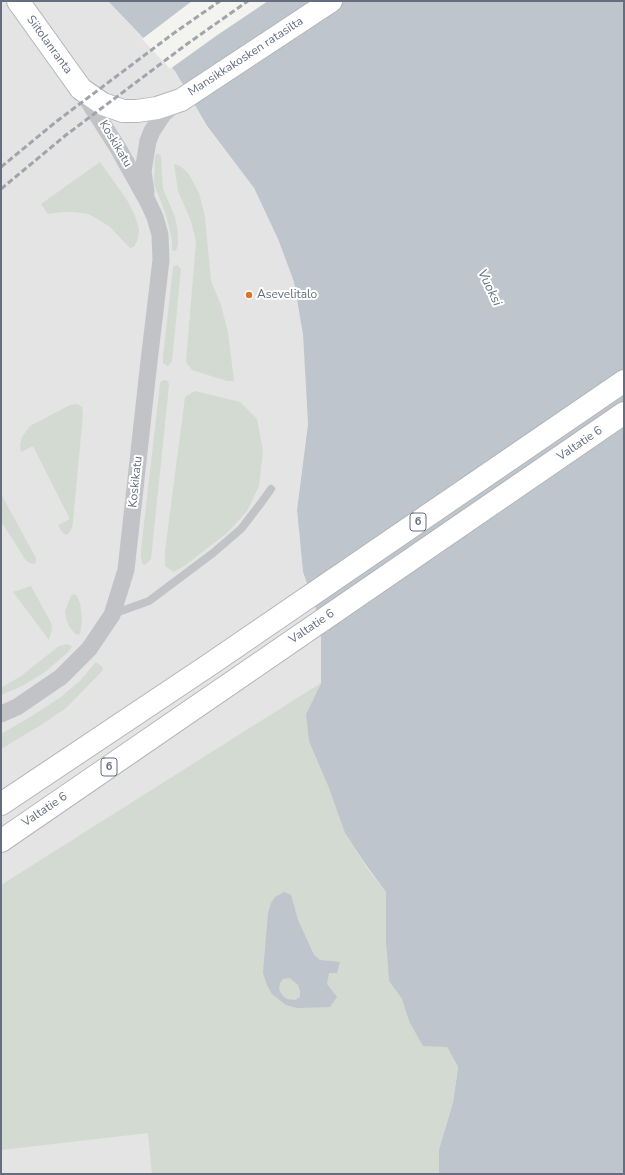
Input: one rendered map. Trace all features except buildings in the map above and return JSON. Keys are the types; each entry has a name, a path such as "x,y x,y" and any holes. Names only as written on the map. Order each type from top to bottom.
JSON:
{"main road":[{"name":"Siitolanranta","path":"18,1 81,89"},
{"name":"Mansikkakosken ratasilta","path":"81,89 103,104 123,111 138,111 157,108 181,100 331,1"},
{"name":"6","path":"1,804 219,658 624,381"},
{"name":"Valtatie 6","path":"1,841 624,413"}],"street":[{"name":"Koskikatu","path":"1,714 17,706 62,677 89,649 112,615 126,570 161,260 160,235 155,217 147,200 118,148 81,89"},
{"name":"Koskikatu","path":"147,200 143,171 144,157 148,141 152,131 164,113 181,100"}],"lane":[{"path":"112,615 149,600 213,553 241,529 262,503 270,489"}],"shaded area":[{"path":"1,1 108,1 175,71 207,127 254,188 278,239 294,282 303,335 308,424 297,510 303,572 321,623 321,683 306,714 309,741 329,788 367,868 386,892 447,1047 439,1149 439,1174 1,1174"},
{"path":"158,153 161,156 163,189 175,217 178,233 178,244 176,251 172,250 172,239 166,215 154,184 155,156"},
{"path":"100,162 127,200 135,216 139,229 138,239 134,247 130,248 110,227 88,214 62,212 48,214 41,204"},
{"path":"174,164 180,166 188,173 199,193 205,217 211,281 221,305 228,333 234,381 227,381 192,370 186,362 196,242 191,221 178,191"},
{"path":"177,265 181,269 172,361 168,366 163,363 163,357 173,267"},
{"path":"161,381 168,381 169,385 151,559 145,565 142,563 141,550 160,384"},
{"path":"195,391 240,402 257,419 263,451 259,486 247,511 227,533 174,572 165,566 165,551 185,397"},
{"path":"77,404 82,407 83,413 73,521 72,528 66,535 62,532 58,525 70,519 33,446 21,452 20,445 22,437 30,426 70,405"},
{"path":"1,494 36,558 35,564 29,563 25,559 1,521"},
{"path":"31,586 51,623 52,630 49,640 13,592"},
{"path":"74,594 77,596 80,603 82,620 80,634 76,635 69,626 65,611 71,596"},
{"path":"67,644 72,646 69,651 45,672 22,686 1,695 1,688 21,676 59,646"},
{"path":"96,662 102,667 103,670 66,708 1,749 1,734 61,697 80,681"},
{"path":"321,683 306,714 345,833 367,868 386,892 386,943 389,981 402,999 409,1021 447,1047 458,1067 453,1102 439,1149 439,1174 152,1174 148,1133 1,1150 1,885"}],"water":[{"name":"Vuoksi","path":"108,1 622,1 624,6 624,1174 439,1174 439,1149 453,1102 458,1067 447,1047 423,1046 409,1021 402,999 389,981 386,943 386,892 345,833 329,788 309,741 306,714 321,683 321,623 303,572 297,510 308,424 303,335 294,282 278,239 254,188 207,126 175,71"},
{"path":"284,892 291,895 298,920 314,955 320,960 340,962 337,973 329,973 327,984 337,997 330,1007 297,1008 286,1005 272,994 267,985 263,973 268,913 271,903 275,897","holes":["290,978 298,985 300,997 295,1000 287,999 279,990 280,983 283,979"]}],"pier":[{"path":"192,1 268,1 170,69 142,39"}],"railway":[{"path":"1,167 57,121 174,33 220,1"},
{"path":"1,189 66,135 187,44 248,1"}],"place":[{"name":"Asevelitalo","path":"249,295"}]}
